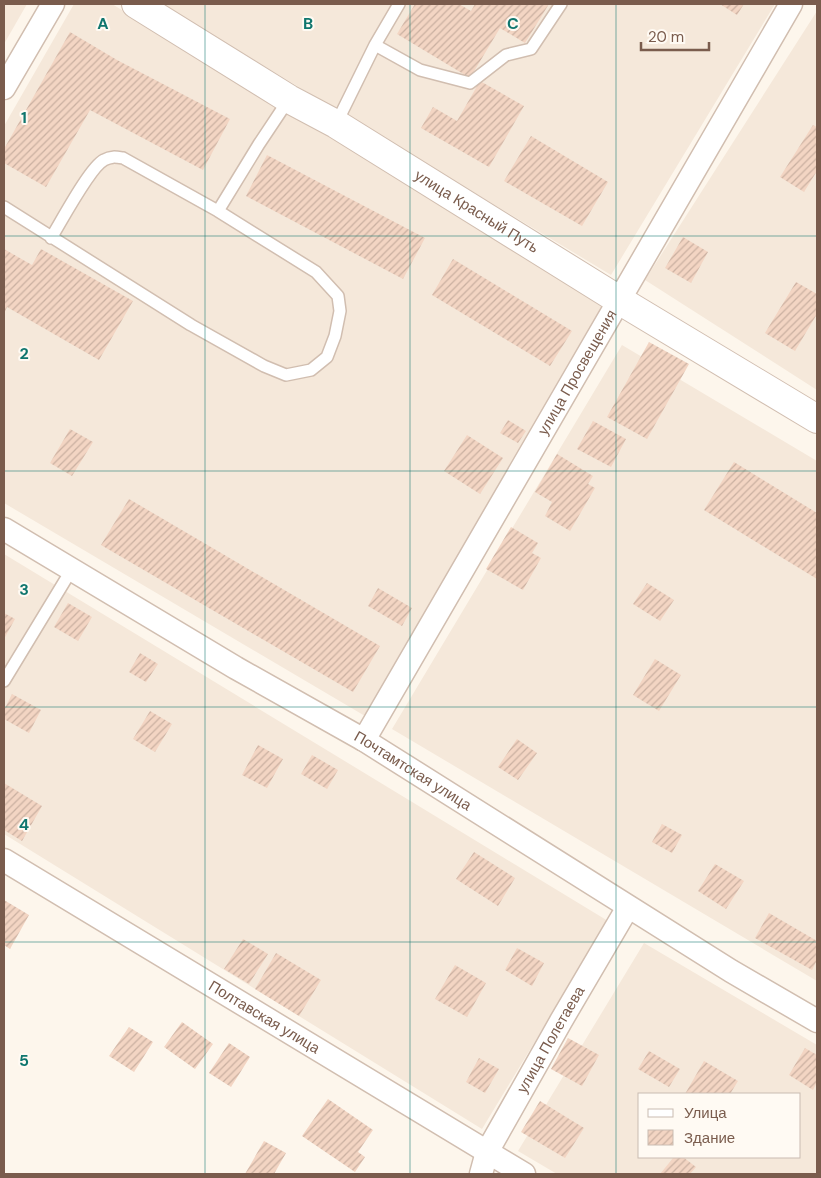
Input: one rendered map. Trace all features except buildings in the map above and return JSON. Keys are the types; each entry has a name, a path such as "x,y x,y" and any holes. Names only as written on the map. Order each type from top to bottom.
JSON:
{"street":[{"path":"4,88 53,4"},
{"name":"улица Красный Путь","path":"136,4 289,99 336,124 619,300 817,419"},
{"name":"улица Просвещения","path":"364,740 791,4"},
{"name":"Почтамтская улица","path":"4,529 236,668 364,740 731,971 817,1021"},
{"name":"Полтавская улица","path":"4,860 524,1174"},
{"name":"улица Полетаева","path":"481,1174 487,1152 628,907"}],"lane":[{"path":"336,124 375,46 399,4"},
{"path":"375,46 420,70 470,83 506,55 531,49 561,4"},
{"path":"218,211 289,99"},
{"path":"4,207 51,238 191,325 264,366 286,374 311,370 327,357 336,336 340,311 338,296 316,272 218,211 123,158 112,157 102,160 86,179 51,238"},
{"path":"4,681 72,570"}],"shaded area":[{"path":"4,4 27,4 4,44"},
{"path":"74,4 112,4 607,306 365,716 4,503 4,126"},
{"path":"161,4 775,4 611,275"},
{"path":"817,11 817,390 645,280"},
{"path":"622,345 817,461 817,981 392,729"},
{"path":"4,554 608,921 482,1129 4,834"},
{"path":"644,943 817,1045 817,1174 557,1174 518,1151"}]}
